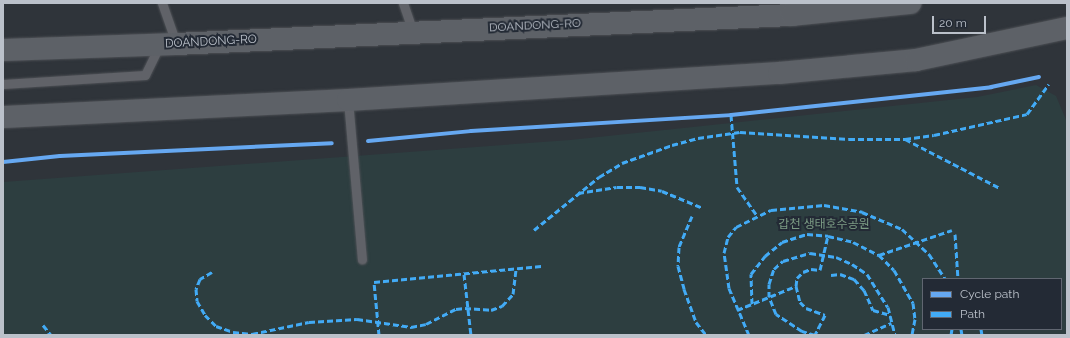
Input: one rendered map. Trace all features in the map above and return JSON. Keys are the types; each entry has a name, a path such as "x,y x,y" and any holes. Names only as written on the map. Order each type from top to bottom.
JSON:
{"main road":[{"name":"DOANDONG-RO","path":"3,50 168,45 413,32 792,15 910,3"},
{"path":"3,118 348,100 779,73 916,60 1067,28"}],"lane":[{"path":"3,84 145,75 168,45 162,3"},
{"path":"403,3 413,32"},
{"path":"348,100 362,259"}],"green space":[{"name":"갑천 생태호수공원","path":"1036,85 1056,96 1067,122 1067,335 3,335 3,182 570,140 977,97"}],"marked path":[{"path":"534,230 599,177 622,163 672,145 698,138 740,132 849,139 905,139 934,135 1027,114 1049,84"},
{"path":"731,115 737,187 757,216"},
{"path":"905,139 1000,188"},
{"path":"578,193 617,187 640,187 662,191 703,208"},
{"path":"749,335 729,288 724,253 728,237 736,227 771,210 824,205 862,212 902,229 929,254 944,278"},
{"path":"692,216 679,247 678,266 684,289 696,322 706,335"},
{"path":"879,255 952,230"},
{"path":"752,304 751,274 765,256 782,242 807,234 828,236 853,242 879,255 894,270 913,303 915,319 912,335"},
{"path":"955,234 958,278"},
{"path":"796,286 797,278 803,272 811,269 820,270 828,236"},
{"path":"815,335 802,331 776,314 769,297 769,284 774,269 783,261 810,253 836,257 852,264 867,274 888,307 895,335"},
{"path":"379,335 374,282 541,266"},
{"path":"212,272 200,279 196,289 197,301 205,315 216,326 233,332 252,334 309,322 357,319 411,327 426,324 456,309 465,308 491,310 502,306 513,294 516,269"},
{"path":"464,274 471,335"},
{"path":"831,275 840,274 854,279 864,290 873,310 890,315"},
{"path":"737,310 796,286 800,302 806,308 825,315 815,335"},
{"path":"864,335 891,323"},
{"path":"43,325 51,335"},
{"path":"951,335 952,330"},
{"path":"961,330 962,335"},
{"path":"981,330 982,335"}],"cycle path":[{"path":"368,141 471,131 731,115 991,87 1039,77"},
{"path":"3,162 60,156 332,143"}]}
